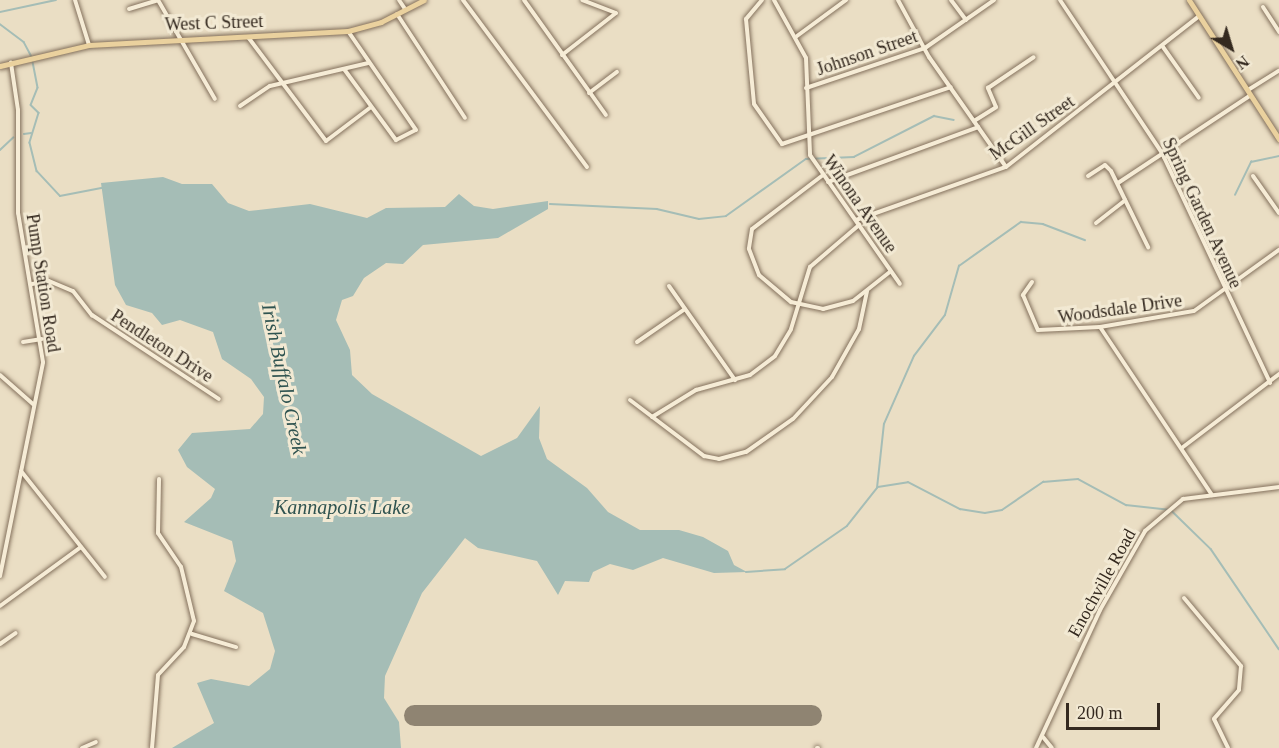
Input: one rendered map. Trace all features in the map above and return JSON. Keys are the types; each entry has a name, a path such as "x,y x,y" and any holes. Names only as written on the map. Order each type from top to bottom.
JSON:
{"main road":[{"name":"West C Street","path":"0,66 89,45 348,31 397,14 424,0"},
{"path":"1189,0 1279,139"}],"street":[{"path":"75,0 89,45"},
{"path":"129,9 158,0 215,99"},
{"path":"399,0 405,9"},
{"path":"463,0 587,167"},
{"path":"524,0 606,115"},
{"path":"562,55 616,13 582,0"},
{"path":"762,0 746,19 754,104 782,144 951,87"},
{"name":"Winona Avenue","path":"774,0 796,36 806,58 805,137 823,175 900,284"},
{"path":"832,0 837,7"},
{"path":"796,36 846,0"},
{"path":"898,0 925,48 1006,167"},
{"path":"951,0 966,20"},
{"name":"Johnson Street","path":"806,88 925,48 994,0"},
{"name":"Spring Garden Avenue","path":"1060,0 1162,153 1224,291 1270,383"},
{"path":"1263,7 1279,32"},
{"path":"397,14 465,118"},
{"name":"McGill Street","path":"858,222 1006,167 1116,84 1200,15"},
{"path":"344,69 396,140 417,127 368,63 348,31"},
{"path":"248,37 326,141 371,107"},
{"path":"1163,47 1199,98"},
{"path":"974,121 996,107 988,88 1034,57"},
{"name":"Pump Station Road","path":"0,576 34,405 42,339 18,213 18,110 11,63"},
{"path":"240,106 282,82 368,63"},
{"path":"1118,183 1279,71"},
{"path":"589,93 617,72"},
{"path":"828,182 978,128"},
{"path":"1088,176 1105,165 1118,183 1148,247"},
{"path":"823,175 758,221 748,238 766,284 796,305 832,308 867,291 891,271"},
{"path":"1253,176 1279,213"},
{"path":"1096,223 1125,200"},
{"path":"652,417 682,396 735,380 775,356 791,329 796,305 810,267 858,222"},
{"name":"Woodsdale Drive","path":"1032,282 1023,295 1038,330 1100,327 1185,315 1224,291 1279,250"},
{"name":"Pendleton Drive","path":"32,284 49,281 73,291 111,329 219,399"},
{"path":"669,286 735,380"},
{"path":"630,400 704,456 729,457 758,446 809,405 832,377 859,330 867,291"},
{"path":"637,342 685,309"},
{"path":"1100,327 1183,447 1212,495"},
{"path":"23,342 42,339"},
{"path":"1183,447 1279,374"},
{"path":"0,375 34,405"},
{"path":"21,471 105,577"},
{"path":"152,748 158,675 192,634 181,567 158,532 159,479"},
{"name":"Enochville Road","path":"1036,748 1100,610 1140,538 1183,499 1279,487"},
{"path":"0,606 81,547"},
{"path":"1184,598 1241,666 1239,690 1214,719 1228,748"},
{"path":"0,644 16,633"},
{"path":"192,634 236,647"},
{"path":"1043,737 1052,748"},
{"path":"82,748 96,742"}],"water":[{"name":"Kannapolis Lake","path":"163,177 182,184 212,184 228,203 249,211 310,204 367,218 386,208 445,207 459,194 474,206 493,209 548,201 548,209 498,238 423,245 403,264 386,263 364,278 353,296 342,300 336,320 350,350 352,375 372,394 481,456 517,438 540,406 539,438 547,459 587,488 608,512 640,530 679,530 703,537 728,551 734,565 747,572 714,573 663,558 633,570 610,564 593,572 589,582 565,581 558,595 537,561 478,548 465,538 422,593 385,676 384,698 399,722 401,748 172,748 214,723 197,683 211,679 249,686 270,669 275,651 263,613 224,591 236,561 232,541 184,522 211,498 215,489 187,467 178,450 192,433 250,429 263,414 264,397 251,379 222,359 213,332 180,320 162,325 152,313 126,305 115,285 101,183"}],"waterway":[{"path":"0,12 56,0"},
{"name":"Irish Buffalo Creek","path":"0,24 24,42 32,57"},
{"name":"Irish Buffalo Creek","path":"33,62 38,88 31,105 39,113 30,143 37,171 60,196 102,188"},
{"path":"550,204 657,209 699,219 726,216 806,159 854,157 934,116 954,120"},
{"path":"24,134 31,133"},
{"path":"0,150 13,138"},
{"path":"1235,195 1251,162 1279,156"},
{"path":"746,572 785,569 847,526 877,488 884,424 914,356 945,315 959,266 1021,222 1043,224 1085,240"},
{"path":"878,487 908,482 960,509 985,513 1002,510 1043,482 1078,479 1126,505 1171,510 1211,549 1279,649"}],"runway":[{"path":"414,715 811,715"}]}
